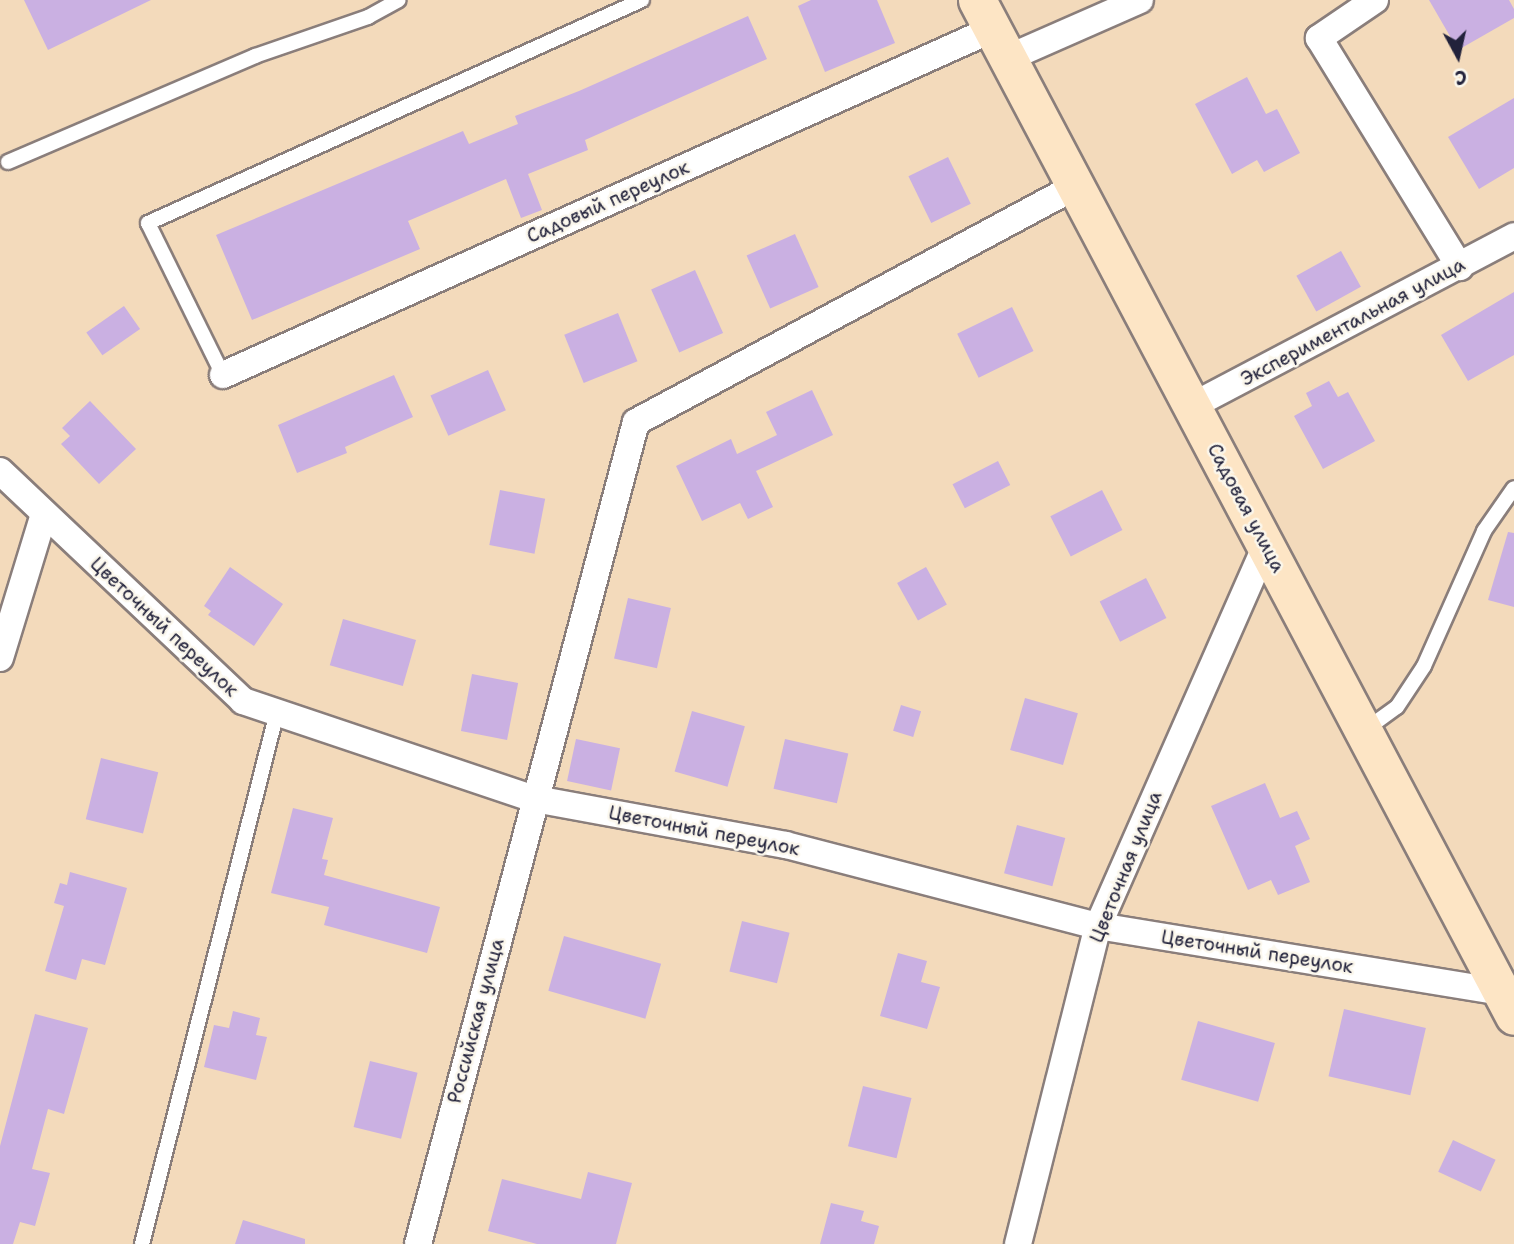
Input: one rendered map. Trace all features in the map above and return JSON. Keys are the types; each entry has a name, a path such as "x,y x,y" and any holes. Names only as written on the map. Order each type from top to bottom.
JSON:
{"main road":[{"name":"Садовая улица","path":"992,29 1508,1004"}],"street":[{"name":"Садовый переулок","path":"223,375 992,29 1140,0"},
{"path":"1375,0 1319,38 1460,267"},
{"name":"Российская улица","path":"418,1244 636,422 1076,186"},
{"name":"Экспериментальная улица","path":"1192,406 1460,267 1514,236"},
{"name":"Цветочный переулок","path":"0,471 243,701 536,799 786,845 1098,926 1508,1004"},
{"path":"0,659 44,514"},
{"name":"Цветочная улица","path":"1018,1244 1098,926 1265,545"}],"lane":[{"path":"8,162 255,55 368,17 399,0"},
{"path":"606,16 609,0"},
{"path":"223,375 148,223 642,0"},
{"path":"1364,731 1397,707 1424,666 1484,531 1514,488"},
{"path":"142,1244 276,712"}],"building":[{"path":"24,0 151,0 48,50"},
{"path":"811,0 877,0 895,43 825,72 798,6"},
{"path":"1429,0 1509,0 1514,9 1514,18 1458,50"},
{"path":"748,16 767,59 585,140 588,150 528,174 542,210 521,218 506,179 408,221 420,249 252,320 216,235 463,131 469,144 518,124 515,116 579,91"},
{"path":"1247,77 1266,114 1277,109 1300,153 1264,172 1257,160 1232,174 1195,104"},
{"path":"1514,98 1514,168 1479,189 1448,137"},
{"path":"948,157 971,204 931,223 908,176"},
{"path":"795,234 819,287 770,309 747,256"},
{"path":"1341,251 1361,287 1316,312 1296,276"},
{"path":"695,270 723,333 679,353 651,290"},
{"path":"1514,292 1514,355 1468,381 1441,335"},
{"path":"124,306 140,329 102,355 86,332"},
{"path":"1012,307 1033,351 979,378 957,334"},
{"path":"618,313 637,361 584,383 564,335"},
{"path":"488,370 506,410 448,436 430,396"},
{"path":"394,375 413,417 345,447 347,453 297,473 278,425"},
{"path":"1329,381 1338,397 1348,392 1375,441 1323,469 1294,416 1312,406 1306,393"},
{"path":"812,390 833,435 756,471 773,507 748,519 740,503 702,521 676,466 731,439 737,454 777,435 766,412"},
{"path":"90,401 136,449 99,484 61,444 70,436 62,428"},
{"path":"998,461 1010,485 965,508 953,484"},
{"path":"500,490 545,499 534,554 489,545"},
{"path":"1102,490 1122,530 1071,556 1050,516"},
{"path":"1508,532 1514,533 1514,607 1488,600"},
{"path":"230,567 283,604 254,646 208,615 211,611 204,606"},
{"path":"926,567 947,605 918,621 897,583"},
{"path":"1146,578 1166,618 1120,642 1100,602"},
{"path":"628,598 671,608 657,668 614,658"},
{"path":"343,619 416,640 403,686 330,665"},
{"path":"472,674 518,683 507,740 461,731"},
{"path":"1025,698 1078,713 1063,765 1010,750"},
{"path":"901,705 921,711 913,737 893,731"},
{"path":"692,711 745,726 728,787 675,772"},
{"path":"576,739 620,748 611,790 567,781"},
{"path":"785,739 848,754 837,803 774,789"},
{"path":"101,758 158,772 143,833 86,819"},
{"path":"1265,783 1280,818 1297,811 1310,839 1295,846 1310,882 1278,895 1271,880 1248,890 1211,806"},
{"path":"293,808 333,818 322,859 328,860 324,875 440,907 427,953 324,925 329,907 271,893"},
{"path":"1017,825 1065,838 1052,886 1004,873"},
{"path":"70,872 127,888 105,965 82,959 76,980 45,971 64,906 54,903 60,883 67,885"},
{"path":"742,921 790,933 777,983 729,971"},
{"path":"564,936 661,964 645,1019 548,991"},
{"path":"898,953 927,961 921,982 940,987 927,1029 880,1016"},
{"path":"1344,1009 1426,1028 1410,1095 1328,1076"},
{"path":"233,1011 260,1018 256,1035 267,1037 256,1080 204,1067 214,1025 229,1028"},
{"path":"35,1014 88,1028 64,1114 48,1109 32,1169 50,1173 35,1226 20,1222 13,1244 0,1244 0,1146"},
{"path":"1198,1021 1275,1043 1258,1102 1181,1080"},
{"path":"370,1061 418,1073 401,1139 354,1127"},
{"path":"863,1086 912,1098 897,1158 848,1146"},
{"path":"1453,1140 1496,1160 1481,1192 1438,1172"},
{"path":"588,1172 632,1183 616,1244 537,1244 488,1231 502,1179 581,1199"},
{"path":"831,1203 864,1211 861,1221 879,1226 874,1244 820,1244"},
{"path":"243,1220 305,1239 305,1244 235,1244"}]}
